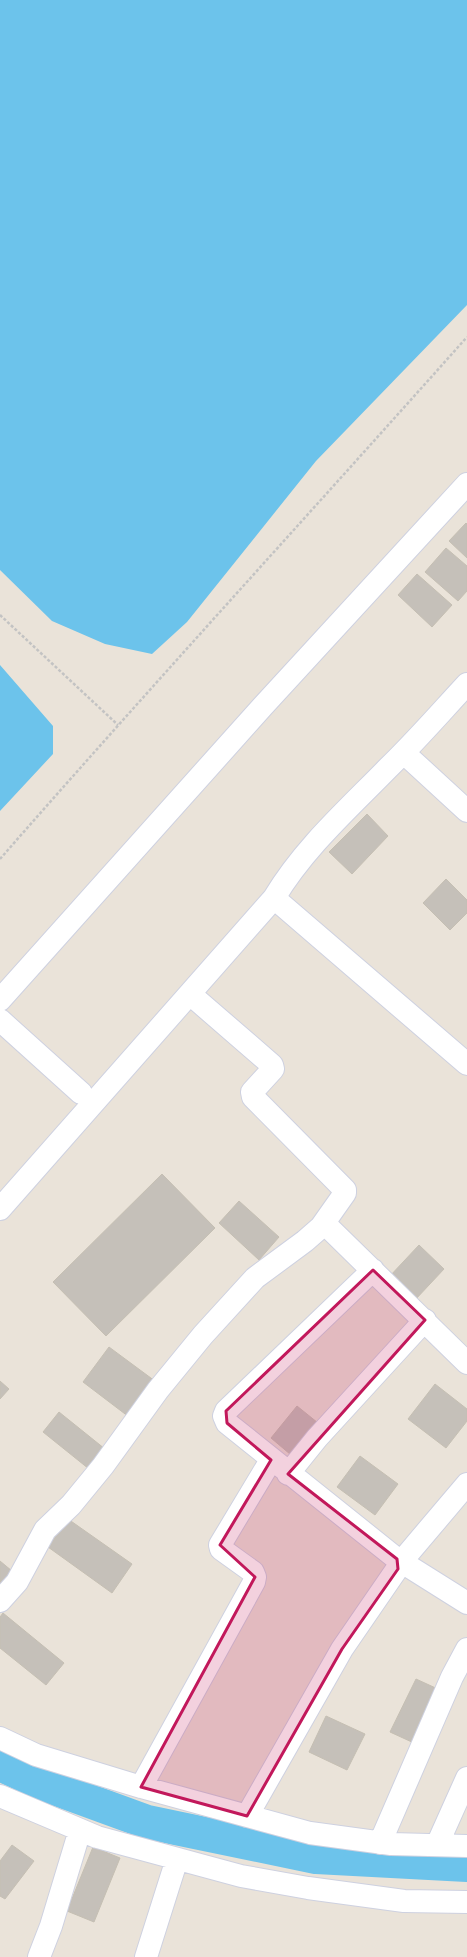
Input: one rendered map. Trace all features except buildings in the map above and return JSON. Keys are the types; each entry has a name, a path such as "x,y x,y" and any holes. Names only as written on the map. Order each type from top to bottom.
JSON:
{"street":[{"path":"0,1000 263,706 467,484"},
{"path":"0,1209 274,898 298,862 332,824 404,753 467,684"},
{"path":"404,753 467,812"},
{"path":"274,898 467,1064"},
{"path":"0,1601 12,1589 45,1530 71,1505 158,1390 203,1335 256,1278 305,1241 324,1223 345,1195 345,1190 253,1097 252,1092 273,1069 272,1065 190,994"},
{"path":"0,1020 81,1093"},
{"path":"324,1223 425,1320 467,1363"},
{"path":"373,1270 226,1410 224,1416 227,1424 279,1467 399,1561 467,1603"},
{"path":"141,1787 254,1582 255,1577 253,1572 221,1549 220,1545 279,1467 322,1432 425,1320"},
{"path":"248,1816 342,1650 400,1566 399,1561 467,1484"},
{"path":"380,1843 452,1677 467,1649"},
{"path":"0,1738 36,1755 141,1787 310,1833 380,1843 467,1846"},
{"path":"438,1846 467,1778"},
{"path":"0,1796 97,1837 240,1876 308,1888 404,1901 467,1902"},
{"path":"39,1957 51,1926 80,1830"},
{"path":"146,1957 177,1859"}],"path":[{"path":"0,859 118,725 302,522 467,336"},
{"path":"0,614 118,725"}],"highlighted area":[{"path":"373,1270 425,1320 288,1474 397,1559 398,1569 342,1649 247,1816 141,1787 255,1577 220,1545 271,1460 227,1423 226,1411"}],"water":[{"path":"0,0 467,0 467,305 316,461 187,622 152,654 105,644 52,621 0,570"},
{"path":"0,665 53,726 53,754 0,811"}],"waterway":[{"path":"0,1764 43,1784 147,1822 316,1857 467,1865"}]}
